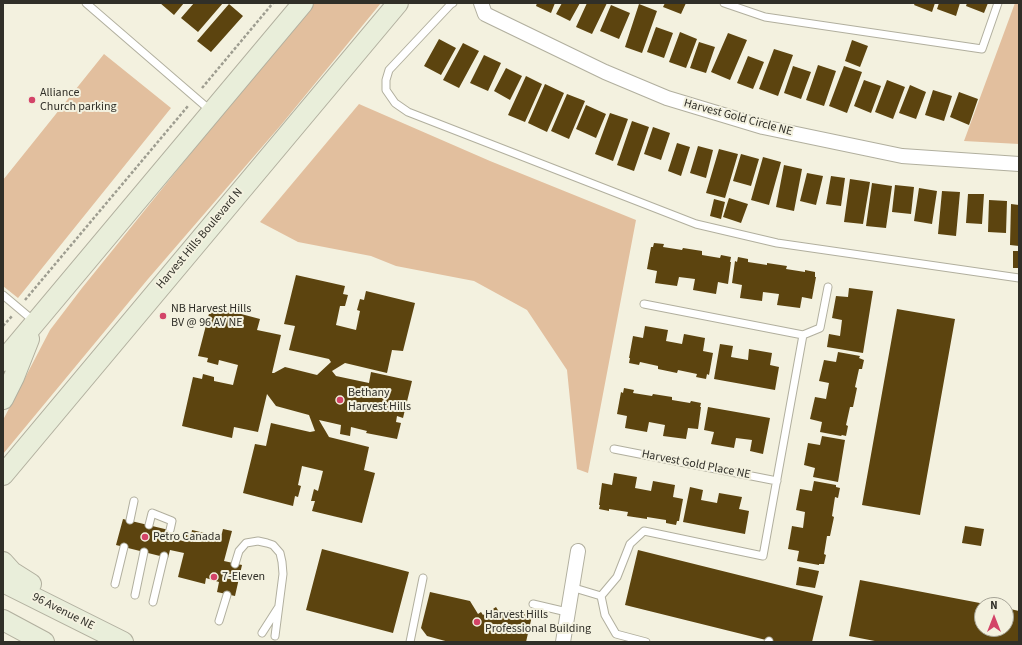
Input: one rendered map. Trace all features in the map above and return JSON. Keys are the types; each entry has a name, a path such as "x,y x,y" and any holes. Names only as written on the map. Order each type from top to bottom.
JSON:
{"main road":[{"path":"3,361 303,3"},
{"name":"Harvest Hills Boulevard N","path":"3,475 398,3"},
{"path":"3,399 14,377 36,322"},
{"path":"3,562 12,572 74,609 93,627"},
{"name":"96 Avenue NE","path":"3,582 123,642"},
{"path":"3,620 44,642"}],"street":[{"name":"Harvest Gold Circle NE","path":"481,3 485,14 605,72 667,98 763,127 902,156 1019,164"},
{"path":"563,642 578,551"}],"lane":[{"path":"86,3 212,112"},
{"path":"453,3 389,70 386,90 395,103 408,112 696,224 777,243 1019,278"},
{"path":"724,3 766,17 982,49 998,3"},
{"path":"644,304 803,335 820,328 828,287"},
{"path":"3,296 36,322"},
{"path":"601,596 617,577 630,544 644,531 764,556 803,335"},
{"name":"Harvest Gold Place NE","path":"614,449 777,481"},
{"path":"130,520 134,501"},
{"path":"150,525 152,513 172,521 170,530"},
{"path":"235,564 239,551 246,543 258,541 268,542 280,553 282,562 282,585 275,636"},
{"path":"115,584 124,547"},
{"path":"135,595 144,552"},
{"path":"153,602 164,556"},
{"path":"410,642 423,578"},
{"path":"571,587 601,596"},
{"path":"219,621 227,595"},
{"path":"601,596 605,615 616,634 646,642"},
{"path":"533,604 567,612"},
{"path":"262,633 279,606"}],"path":[{"path":"3,326 273,3"}],"shaded area":[{"path":"312,3 381,3 281,125 148,279 3,454 3,420 50,330 82,288"},
{"path":"1015,3 1019,3 1019,144 964,141"},
{"path":"104,54 171,108 18,298 3,286 3,180"},
{"path":"359,104 490,161 636,220 588,473 577,469 567,370 527,310 474,281 396,266 371,256 298,242 260,222"}],"building":[{"path":"160,3 184,3 174,15"},
{"path":"194,3 223,3 198,32 181,18"},
{"path":"537,3 555,3 551,13 536,6"},
{"path":"562,3 580,3 570,21 556,14"},
{"path":"587,3 607,3 592,34 576,27"},
{"path":"665,3 686,3 681,14 663,7"},
{"path":"915,3 935,3 932,12 914,5"},
{"path":"939,3 960,3 956,16 937,9"},
{"path":"967,3 988,3 984,13 966,6"},
{"path":"229,4 243,16 211,52 197,41"},
{"path":"639,4 657,11 642,53 625,47"},
{"path":"611,5 630,13 619,39 600,31"},
{"path":"656,27 673,33 664,58 647,52"},
{"path":"680,32 697,39 686,68 669,62"},
{"path":"728,33 747,40 730,80 711,72"},
{"path":"439,39 456,48 441,75 424,66"},
{"path":"852,40 868,46 860,67 845,61"},
{"path":"699,42 715,47 706,73 690,68"},
{"path":"463,43 479,51 459,88 443,80"},
{"path":"774,49 793,55 778,96 759,89"},
{"path":"484,55 501,63 488,91 470,83"},
{"path":"748,56 764,62 753,89 737,83"},
{"path":"818,65 836,71 824,106 806,100"},
{"path":"793,66 811,72 801,99 784,93"},
{"path":"844,66 862,72 847,113 829,106"},
{"path":"506,68 522,76 510,100 494,91"},
{"path":"526,76 542,84 525,122 508,115"},
{"path":"864,80 881,86 871,113 854,106"},
{"path":"887,80 905,87 893,119 875,112"},
{"path":"545,84 564,93 547,132 528,123"},
{"path":"910,85 926,92 916,119 899,113"},
{"path":"933,90 952,96 944,121 925,115"},
{"path":"959,92 978,99 969,125 950,117"},
{"path":"567,94 585,101 569,139 551,131"},
{"path":"586,105 606,114 596,138 576,129"},
{"path":"610,113 628,119 613,161 595,154"},
{"path":"632,121 649,127 634,171 617,165"},
{"path":"653,127 670,133 661,160 644,154"},
{"path":"677,143 690,147 681,176 668,171"},
{"path":"698,146 713,150 706,178 690,173"},
{"path":"719,149 738,154 725,198 706,193"},
{"path":"741,154 759,159 751,186 733,181"},
{"path":"763,157 781,162 769,205 751,200"},
{"path":"784,165 802,169 794,211 776,207"},
{"path":"807,173 823,176 816,205 800,201"},
{"path":"831,176 845,178 841,206 826,204"},
{"path":"850,179 870,182 863,224 844,222"},
{"path":"872,183 892,186 886,228 866,226"},
{"path":"895,185 914,187 911,214 892,212"},
{"path":"919,188 937,191 932,224 914,221"},
{"path":"942,191 960,192 956,236 938,234"},
{"path":"968,194 984,194 982,224 966,223"},
{"path":"729,198 748,204 741,223 723,217"},
{"path":"714,199 725,202 721,219 710,216"},
{"path":"989,200 1007,201 1006,233 988,232"},
{"path":"1011,204 1019,205 1019,246 1010,245"},
{"path":"654,243 664,244 663,247 702,251 702,255 720,258 721,255 731,257 728,284 718,282 716,294 693,290 695,279 679,277 677,286 655,283 657,271 647,269 651,247 653,247"},
{"path":"1013,251 1019,251 1019,268 1013,268"},
{"path":"738,257 748,259 748,262 767,265 767,263 787,266 786,269 815,272 816,277 812,299 802,297 800,308 777,305 779,294 763,292 762,301 740,298 742,285 732,283 735,261 737,262"},
{"name":"Bethany Harvest Hills","path":"296,275 345,286 343,294 348,295 345,306 340,306 336,325 356,330 360,311 357,310 360,299 364,300 366,291 415,303 403,351 392,350 387,373 345,363 332,371 336,376 369,383 371,372 412,381 403,418 397,416 396,422 401,423 397,439 366,433 367,431 351,427 350,436 340,434 341,425 319,420 329,437 369,447 364,470 375,473 362,523 312,511 315,501 311,501 314,489 318,491 323,471 302,466 298,485 301,486 298,497 295,496 293,506 243,493 255,444 266,446 271,423 310,432 315,431 309,415 276,406 267,394 258,432 234,427 232,438 182,426 193,377 202,379 203,374 214,377 214,381 233,385 238,365 219,360 218,365 207,362 208,358 198,356 211,306 260,319 257,330 281,335 272,373 285,367 317,375 331,362 329,359 289,350 295,326 284,324"},
{"path":"849,288 873,291 863,353 827,347 829,334 840,336 842,320 832,318 836,296 848,297"},
{"path":"897,309 955,319 920,515 862,505"},
{"path":"645,326 668,330 666,341 682,344 684,334 705,338 703,351 713,353 709,375 707,374 706,379 696,377 697,374 678,370 677,373 658,369 658,366 640,362 639,365 629,363 633,336 643,338"},
{"path":"720,344 733,346 731,357 748,360 749,349 772,353 770,365 779,367 775,390 714,379"},
{"path":"838,352 860,356 859,358 864,360 862,369 859,369 853,407 850,407 846,425 848,426 846,436 820,432 822,422 810,419 815,397 826,399 829,383 819,381 824,360 836,362"},
{"path":"624,388 634,390 633,393 652,396 653,394 672,397 672,400 701,403 698,429 688,428 686,439 663,436 665,425 649,422 647,432 625,428 627,416 617,414 621,392 623,393"},
{"path":"708,407 770,418 763,454 750,451 752,440 736,438 734,448 711,444 714,432 704,430"},
{"path":"822,436 845,440 838,482 813,477 815,468 804,465 808,443 820,445"},
{"path":"614,473 637,477 635,488 651,491 653,481 675,485 673,497 683,499 679,521 677,521 676,525 666,523 666,520 627,516 628,512 599,509 602,483 612,485"},
{"path":"814,481 836,485 836,487 840,488 838,498 835,497 832,516 834,517 830,536 827,536 824,564 819,565 797,561 799,551 788,549 792,526 803,528 805,512 796,510 800,489 812,491"},
{"path":"690,487 703,490 701,500 717,503 719,493 742,497 739,509 749,511 745,534 683,522"},
{"path":"123,519 173,531 172,538 183,541 185,534 191,536 192,530 221,537 223,529 232,531 224,561 242,565 235,596 217,592 219,582 206,578 205,584 178,577 184,553 170,550 168,558 116,545"},
{"path":"965,526 984,529 981,546 962,543"},
{"path":"322,549 409,572 393,633 306,610"},
{"path":"638,550 823,596 812,642 774,642 625,605"},
{"path":"799,567 819,571 815,588 796,585"},
{"path":"860,580 974,602 974,637 1014,637 1014,610 1019,611 1019,642 880,642 849,636"},
{"name":"Harvest Hills Professional Building","path":"430,592 470,601 478,614 481,612 483,615 496,607 501,615 508,610 532,616 526,642 449,642 427,636 421,628"}],"place":[{"name":"Alliance Church parking","path":"32,100"},
{"name":"NB Harvest Hills BV @ 96 AV NE","path":"163,316"},
{"name":"Bethany Harvest Hills","path":"340,400"},
{"name":"Petro Canada","path":"145,537"},
{"name":"7-Eleven","path":"214,577"},
{"name":"Harvest Hills Professional Building","path":"477,622"}]}
